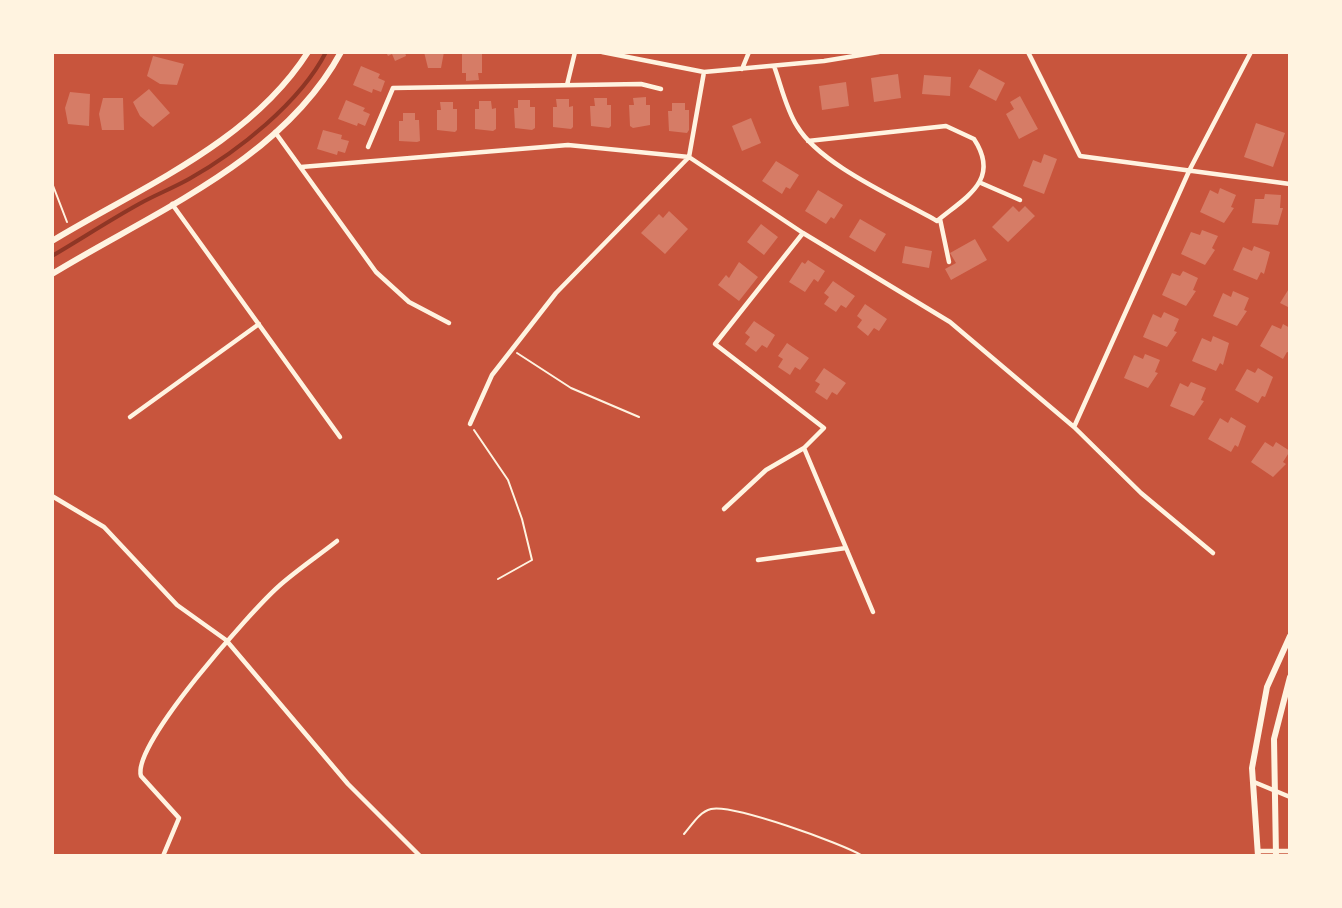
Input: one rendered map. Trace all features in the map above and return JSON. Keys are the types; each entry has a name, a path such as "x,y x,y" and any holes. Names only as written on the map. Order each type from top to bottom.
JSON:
{"street":[{"path":"52,241 218,142 268,101 308,52"},
{"path":"52,274 215,178 275,132 316,90 341,52"},
{"path":"567,85 575,52"},
{"path":"602,52 704,72 774,66 879,52"},
{"path":"742,69 749,52"},
{"path":"1028,52 1080,156 1290,184"},
{"path":"1074,427 1190,169 1251,52"},
{"path":"774,66 796,125 808,141 830,160 937,221 981,183 985,168 981,149 974,139 946,126 808,141"},
{"path":"470,424 492,375 556,293 689,157 704,72"},
{"path":"368,147 393,88 641,84 661,89"},
{"path":"275,132 376,272 409,302 449,323"},
{"path":"301,167 568,145 689,157 803,233 950,322 1074,427 1141,493 1213,554"},
{"path":"981,183 1020,200"},
{"path":"172,204 340,437"},
{"path":"940,219 949,262"},
{"path":"724,509 766,470 804,448 824,428 715,344 803,233"},
{"path":"130,417 259,324"},
{"path":"804,448 873,612"},
{"path":"52,496 104,527 177,605 226,640 348,784 420,855"},
{"path":"163,855 179,818 144,780 139,765 172,711 226,640 279,586 337,541"},
{"path":"758,560 846,548"},
{"path":"1290,636 1267,687 1252,768 1258,853 1290,851"},
{"path":"1276,853 1274,739 1290,677"},
{"path":"1254,782 1290,797"}],"path":[{"path":"52,183 71,230"},
{"path":"512,350 571,388 639,417"},
{"path":"470,424 508,480 522,519 532,560 498,579"},
{"path":"684,834 700,815 720,809 800,831 863,855"}],"building":[{"path":"386,52 405,52 406,56 395,61 392,54 388,56"},
{"path":"424,52 444,52 441,68 428,68"},
{"path":"482,52 482,73 478,73 479,80 466,81 466,73 462,73 462,53"},
{"path":"153,56 184,64 177,85 160,84 147,76"},
{"path":"361,66 380,74 378,78 385,81 381,92 373,89 372,93 353,85"},
{"path":"979,69 1005,83 996,101 969,87"},
{"path":"898,74 901,98 874,102 871,78"},
{"path":"924,75 951,77 950,96 922,94"},
{"path":"846,82 849,106 822,110 819,86"},
{"path":"149,89 170,113 153,127 140,116 133,102"},
{"path":"70,92 90,94 89,126 68,124 65,108"},
{"path":"1020,96 1038,129 1019,139 1006,114 1014,109 1010,102"},
{"path":"646,97 646,105 650,105 650,125 633,128 630,126 629,105 634,105 633,98"},
{"path":"103,98 123,98 124,130 102,130 99,114"},
{"path":"594,98 607,98 607,105 611,105 611,126 609,128 591,126 590,106 595,106"},
{"path":"556,99 569,99 569,107 573,106 573,127 571,129 553,127 553,107 557,107"},
{"path":"346,100 365,108 363,111 370,114 365,126 358,123 357,126 338,119"},
{"path":"518,100 530,100 530,107 535,107 535,128 532,130 515,128 514,108 518,108"},
{"path":"479,101 491,101 492,109 496,108 496,129 493,131 475,129 475,109 479,109"},
{"path":"440,102 453,102 453,109 457,109 457,130 455,132 437,130 437,110 441,110"},
{"path":"672,103 685,103 685,110 689,110 687,133 669,131 668,111 672,111"},
{"path":"403,113 415,113 415,120 419,120 420,141 399,141 399,121 403,121"},
{"path":"751,118 761,143 742,151 732,126"},
{"path":"1256,123 1285,133 1273,167 1244,157"},
{"path":"323,130 342,135 341,139 349,141 345,153 338,151 337,155 317,149"},
{"path":"1044,154 1057,159 1044,194 1023,186 1033,160 1041,163"},
{"path":"776,161 799,175 790,189 786,187 782,194 762,181"},
{"path":"1220,188 1236,195 1231,207 1234,208 1224,223 1200,212 1210,190 1218,194"},
{"path":"818,190 843,205 834,219 831,217 826,224 805,211"},
{"path":"1265,194 1281,195 1280,208 1283,208 1278,225 1252,223 1255,199 1264,199"},
{"path":"1013,206 1019,212 1025,206 1035,216 1008,242 992,227"},
{"path":"669,211 688,229 665,254 641,233 659,214 663,218"},
{"path":"860,219 886,234 875,252 849,237"},
{"path":"761,224 778,237 764,255 747,242"},
{"path":"1202,230 1218,236 1212,248 1215,250 1205,265 1181,254 1191,232 1200,235"},
{"path":"975,239 987,260 951,280 945,269 956,263 950,253"},
{"path":"905,246 932,251 929,268 902,263"},
{"path":"1254,246 1270,252 1264,274 1261,272 1257,280 1233,270 1243,247 1252,251"},
{"path":"808,260 825,271 818,282 814,279 805,292 789,282 802,262 805,264"},
{"path":"739,262 758,277 739,301 718,285 726,275 729,278"},
{"path":"1183,271 1198,278 1193,290 1196,291 1186,306 1162,295 1172,273 1180,276"},
{"path":"833,281 855,296 846,308 841,305 836,312 824,304 829,297 824,293"},
{"path":"1290,287 1290,308 1280,303"},
{"path":"1233,291 1249,298 1244,310 1247,311 1237,326 1213,316 1223,293 1231,297"},
{"path":"865,304 887,319 879,331 874,328 868,336 857,327 862,320 857,316"},
{"path":"1164,312 1179,319 1174,331 1177,332 1167,347 1143,337 1153,314 1161,318"},
{"path":"754,321 775,335 767,348 762,345 756,352 745,344 750,337 745,333"},
{"path":"1283,324 1290,328 1290,353 1287,352 1283,359 1260,346 1272,325 1281,329"},
{"path":"1213,336 1229,343 1223,365 1220,363 1216,371 1192,361 1202,338 1211,342"},
{"path":"787,343 809,358 800,370 795,367 790,375 778,367 783,359 778,356"},
{"path":"1145,354 1160,360 1155,372 1158,373 1148,388 1124,378 1134,355 1143,359"},
{"path":"824,368 846,383 837,395 832,392 827,400 815,392 820,384 815,381"},
{"path":"1258,368 1273,377 1265,397 1262,396 1258,403 1235,390 1247,369 1255,373"},
{"path":"1191,382 1206,388 1201,400 1204,401 1194,416 1170,406 1180,383 1188,387"},
{"path":"1231,417 1246,426 1238,447 1235,445 1231,452 1208,439 1220,418 1228,423"},
{"path":"1265,442 1273,447 1276,442 1290,451 1283,462 1286,464 1273,477 1251,462"}],"waterway":[{"path":"52,256 227,155 284,107 315,71 326,52"}]}
